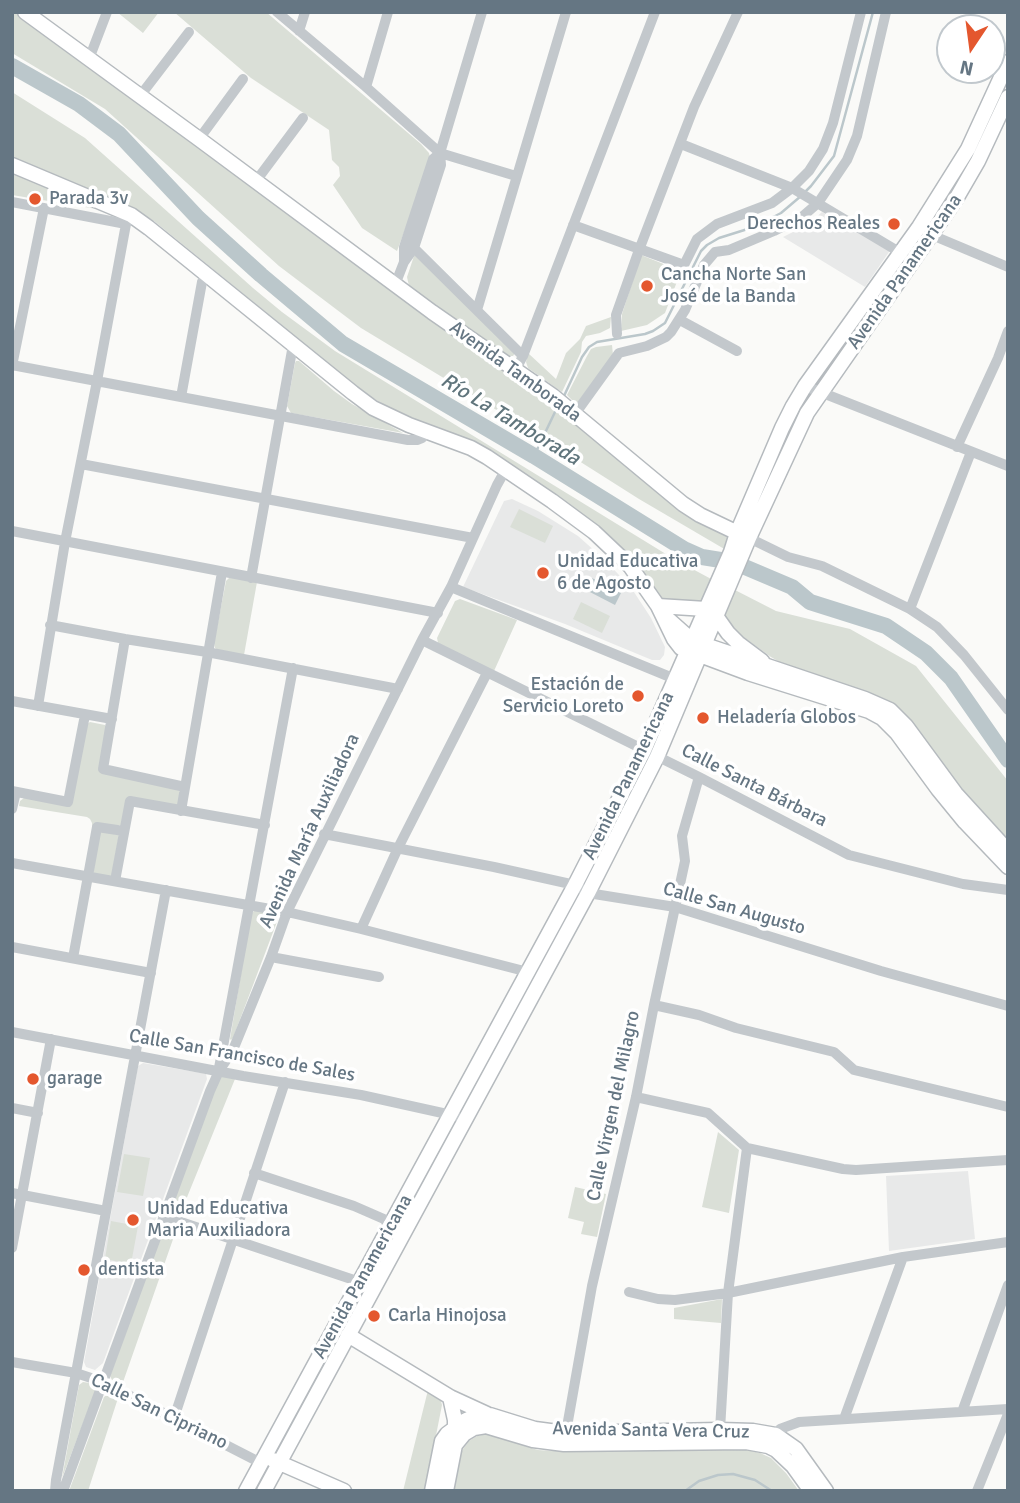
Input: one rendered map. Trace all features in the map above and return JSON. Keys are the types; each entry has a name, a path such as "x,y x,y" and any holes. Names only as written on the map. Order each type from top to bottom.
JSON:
{"main road":[{"name":"Avenida Tamborada","path":"25,12 575,414 683,504 743,536"},
{"name":"Avenida Panamericana","path":"996,119 1008,62"},
{"name":"Avenida Panamericana","path":"743,536 807,413 925,232 967,180 1008,97"},
{"path":"12,166 128,219 207,274 373,408 471,448 552,501 594,532 630,566 661,611 696,648 882,718 897,733 965,822 1008,867"},
{"name":"Avenida Panamericana","path":"246,1491 393,1223 588,893 736,554 782,428 805,386 901,253 925,232"},
{"path":"661,611 711,613 738,643 774,669"},
{"name":"Avenida Panamericana","path":"264,1491 375,1287 528,972 650,753 675,679 696,648"},
{"path":"696,648 774,669 890,710 899,717 956,794 1008,851"},
{"name":"Avenida Santa Vera Cruz","path":"348,1335 450,1397 490,1415 565,1438 774,1441"},
{"path":"446,1491 455,1445 450,1397"},
{"path":"432,1491 446,1434 455,1426 476,1416 490,1415"},
{"name":"Avenida Santa Vera Cruz","path":"455,1445 464,1434 474,1428 486,1426 533,1440 720,1430 753,1432 796,1449 826,1491"},
{"name":"Avenida Santa Vera Cruz","path":"774,1441 776,1450 793,1466 811,1491"},
{"name":"Calle San Cipriano","path":"264,1459 344,1491"}],"street":[{"path":"89,59 107,12"},
{"path":"277,12 440,153 516,176"},
{"path":"299,31 305,12"},
{"path":"366,87 388,12"},
{"path":"395,285 404,262 414,248 441,165 440,153 482,12"},
{"path":"477,310 566,12"},
{"path":"515,371 654,12"},
{"path":"617,334 616,315 639,250 694,107 738,12"},
{"path":"573,225 684,265 697,239 717,224 799,192 824,149 834,123 861,12"},
{"path":"575,414 619,353 666,337 680,320 709,258 715,253 774,232 803,216 818,203 847,160 857,136 886,12"},
{"path":"141,96 189,32"},
{"path":"199,139 243,79"},
{"path":"256,181 303,118"},
{"path":"681,144 799,192 901,253"},
{"path":"404,262 404,247 433,159 440,153"},
{"path":"12,202 128,219 65,541 38,706"},
{"path":"44,208 12,365 408,440 422,438 427,431"},
{"path":"925,232 1008,267"},
{"path":"414,248 523,356"},
{"path":"181,397 202,282 207,274"},
{"path":"680,320 737,351"},
{"path":"957,447 1008,331"},
{"path":"251,578 293,345"},
{"path":"805,386 1008,466"},
{"path":"910,609 971,452"},
{"path":"81,464 473,538"},
{"name":"Avenida María Auxiliadora","path":"63,1491 210,1091 219,1071 233,1051 286,912 451,587 506,470"},
{"path":"12,531 438,613"},
{"name":"Avenida Tamborada","path":"743,536 788,557 822,566 910,609 937,627 964,655 1008,710"},
{"path":"181,811 222,572"},
{"path":"451,587 675,679"},
{"path":"50,625 293,667 398,689"},
{"path":"125,639 103,769 185,787"},
{"name":"Calle Santa Bárbara","path":"422,640 699,777 849,855 963,884 1008,890"},
{"path":"219,1071 293,667"},
{"path":"361,929 398,848 487,673"},
{"path":"12,701 111,719"},
{"path":"12,809 14,792 68,802 85,715"},
{"name":"Calle Virgen del Milagro","path":"565,1438 592,1286 636,1097 685,861 682,836 699,777"},
{"path":"115,881 130,801 265,825"},
{"path":"73,958 96,827 124,831"},
{"name":"Calle San Augusto","path":"324,834 575,885 588,893 675,907 881,971 1008,1006"},
{"path":"12,863 286,912 528,972"},
{"path":"55,1491 166,890"},
{"path":"12,947 150,973"},
{"path":"271,957 379,977"},
{"path":"654,1004 834,1052 854,1070 1008,1107"},
{"name":"Calle San Francisco de Sales","path":"12,1032 361,1095 458,1117"},
{"path":"12,1248 18,1194 38,1112 51,1039"},
{"path":"174,1418 285,1082"},
{"path":"636,1097 708,1113 747,1148 843,1169 1008,1160"},
{"path":"12,1108 38,1112"},
{"path":"720,1430 728,1293 747,1148"},
{"path":"254,1173 354,1206 393,1223"},
{"path":"18,1194 106,1211"},
{"path":"163,1216 375,1287"},
{"path":"629,1292 675,1300 728,1293 903,1257 1008,1242"},
{"path":"844,1419 903,1257"},
{"path":"962,1412 1008,1285"},
{"name":"Calle San Cipriano","path":"12,1362 76,1373 103,1382 264,1459"},
{"path":"774,1441 780,1429 799,1422 1008,1411 977,1491"}],"shaded area":[{"path":"12,12 16,12 550,400 693,518 729,537 726,550 361,328 279,266 105,109 12,53"},
{"path":"117,12 159,12 143,33"},
{"path":"174,12 266,12 421,144 429,153 431,161 397,251 362,228 333,185 340,176 339,167 332,160 329,130 251,78"},
{"path":"12,92 85,138 253,288 335,351 674,559 713,580 702,604 662,599 633,560 610,536 503,459 478,444 402,415 366,394 154,221 121,202 12,157"},
{"path":"12,173 109,211 12,195"},
{"path":"822,212 891,249 865,287 783,237 809,224"},
{"path":"641,255 681,271 665,313 647,325 621,331 622,314"},
{"path":"414,256 515,353 513,356 480,339 409,286 407,277"},
{"path":"611,317 610,328 586,336 582,342 581,352 562,392 528,368 528,353 556,379 566,353 580,339 586,326"},
{"path":"612,345 613,355 578,402 574,402 567,395 591,349"},
{"path":"296,361 352,404 403,433 291,413 287,406"},
{"name":"Unidad Educativa 6 de Agosto","path":"512,499 538,511 578,536 632,589 651,618 665,647 660,660 652,660 565,624 463,587 504,501"},
{"path":"519,509 553,526 545,543 510,527"},
{"path":"230,577 257,582 244,655 218,650 214,643 226,581"},
{"path":"592,578 621,593 615,605 586,590"},
{"path":"733,589 776,611 850,629 916,666 1008,781 1008,843 928,749 771,657 734,630 722,613"},
{"path":"460,599 517,620 494,671 438,643 437,638 455,601"},
{"path":"581,602 610,616 602,633 573,619"},
{"path":"90,722 105,725 107,728 100,768 177,788 180,792 178,805 130,797 121,825 93,827 87,817 19,806 24,798 67,805 87,724"},
{"path":"98,831 119,835 111,879 93,877"},
{"path":"576,895 580,897 465,1106 462,1104"},
{"path":"255,910 277,915 278,919 231,1040 251,914"},
{"name":"Unidad Educativa Maria Auxiliadora","path":"143,1063 206,1074 207,1079 103,1363 95,1370 86,1367 84,1362 138,1066"},
{"path":"219,1075 235,1079 179,1217 171,1214 170,1210"},
{"path":"718,1132 739,1150 729,1213 702,1207"},
{"path":"124,1154 150,1158 143,1196 117,1192"},
{"path":"968,1171 975,1239 889,1251 886,1176"},
{"path":"575,1187 606,1194 597,1237 581,1234 584,1222 568,1218"},
{"path":"111,1221 138,1226 131,1264 105,1259"},
{"path":"166,1221 178,1225 122,1385 110,1376"},
{"path":"362,1291 365,1293 277,1454 275,1453"},
{"path":"722,1299 721,1323 674,1319 674,1308"},
{"path":"83,1382 97,1387 62,1478 79,1385"},
{"path":"428,1390 440,1397 442,1405 425,1491 403,1491"},
{"path":"108,1394 119,1395 88,1491 69,1491 104,1397"},
{"path":"487,1434 538,1450 552,1451 748,1450 771,1458 799,1491 453,1491 463,1449 477,1436"}],"waterway":[{"path":"806,191 834,156 873,12"},
{"name":"Río La Tamborada","path":"12,66 79,104 119,134 198,218 343,344 534,456 684,549 702,557 733,562 792,587 810,602 886,626 926,653 951,678 1008,760"},
{"path":"564,396 589,347 597,342 645,334 665,323 701,251 707,245 719,238 754,227 781,213 801,196"},
{"path":"534,456 555,412"},
{"path":"685,1491 699,1481 733,1474 755,1480 772,1491"}],"place":[{"name":"Parada 3v","path":"35,199"},
{"name":"Derechos Reales","path":"894,224"},
{"name":"Cancha Norte San José de la Banda","path":"647,286"},
{"name":"Unidad Educativa 6 de Agosto","path":"543,573"},
{"name":"Estación de Servicio Loreto","path":"638,696"},
{"name":"Heladería Globos","path":"703,718"},
{"name":"garage","path":"33,1079"},
{"name":"Unidad Educativa Maria Auxiliadora","path":"133,1220"},
{"name":"dentista","path":"84,1270"},
{"name":"Carla Hinojosa","path":"374,1316"}]}
